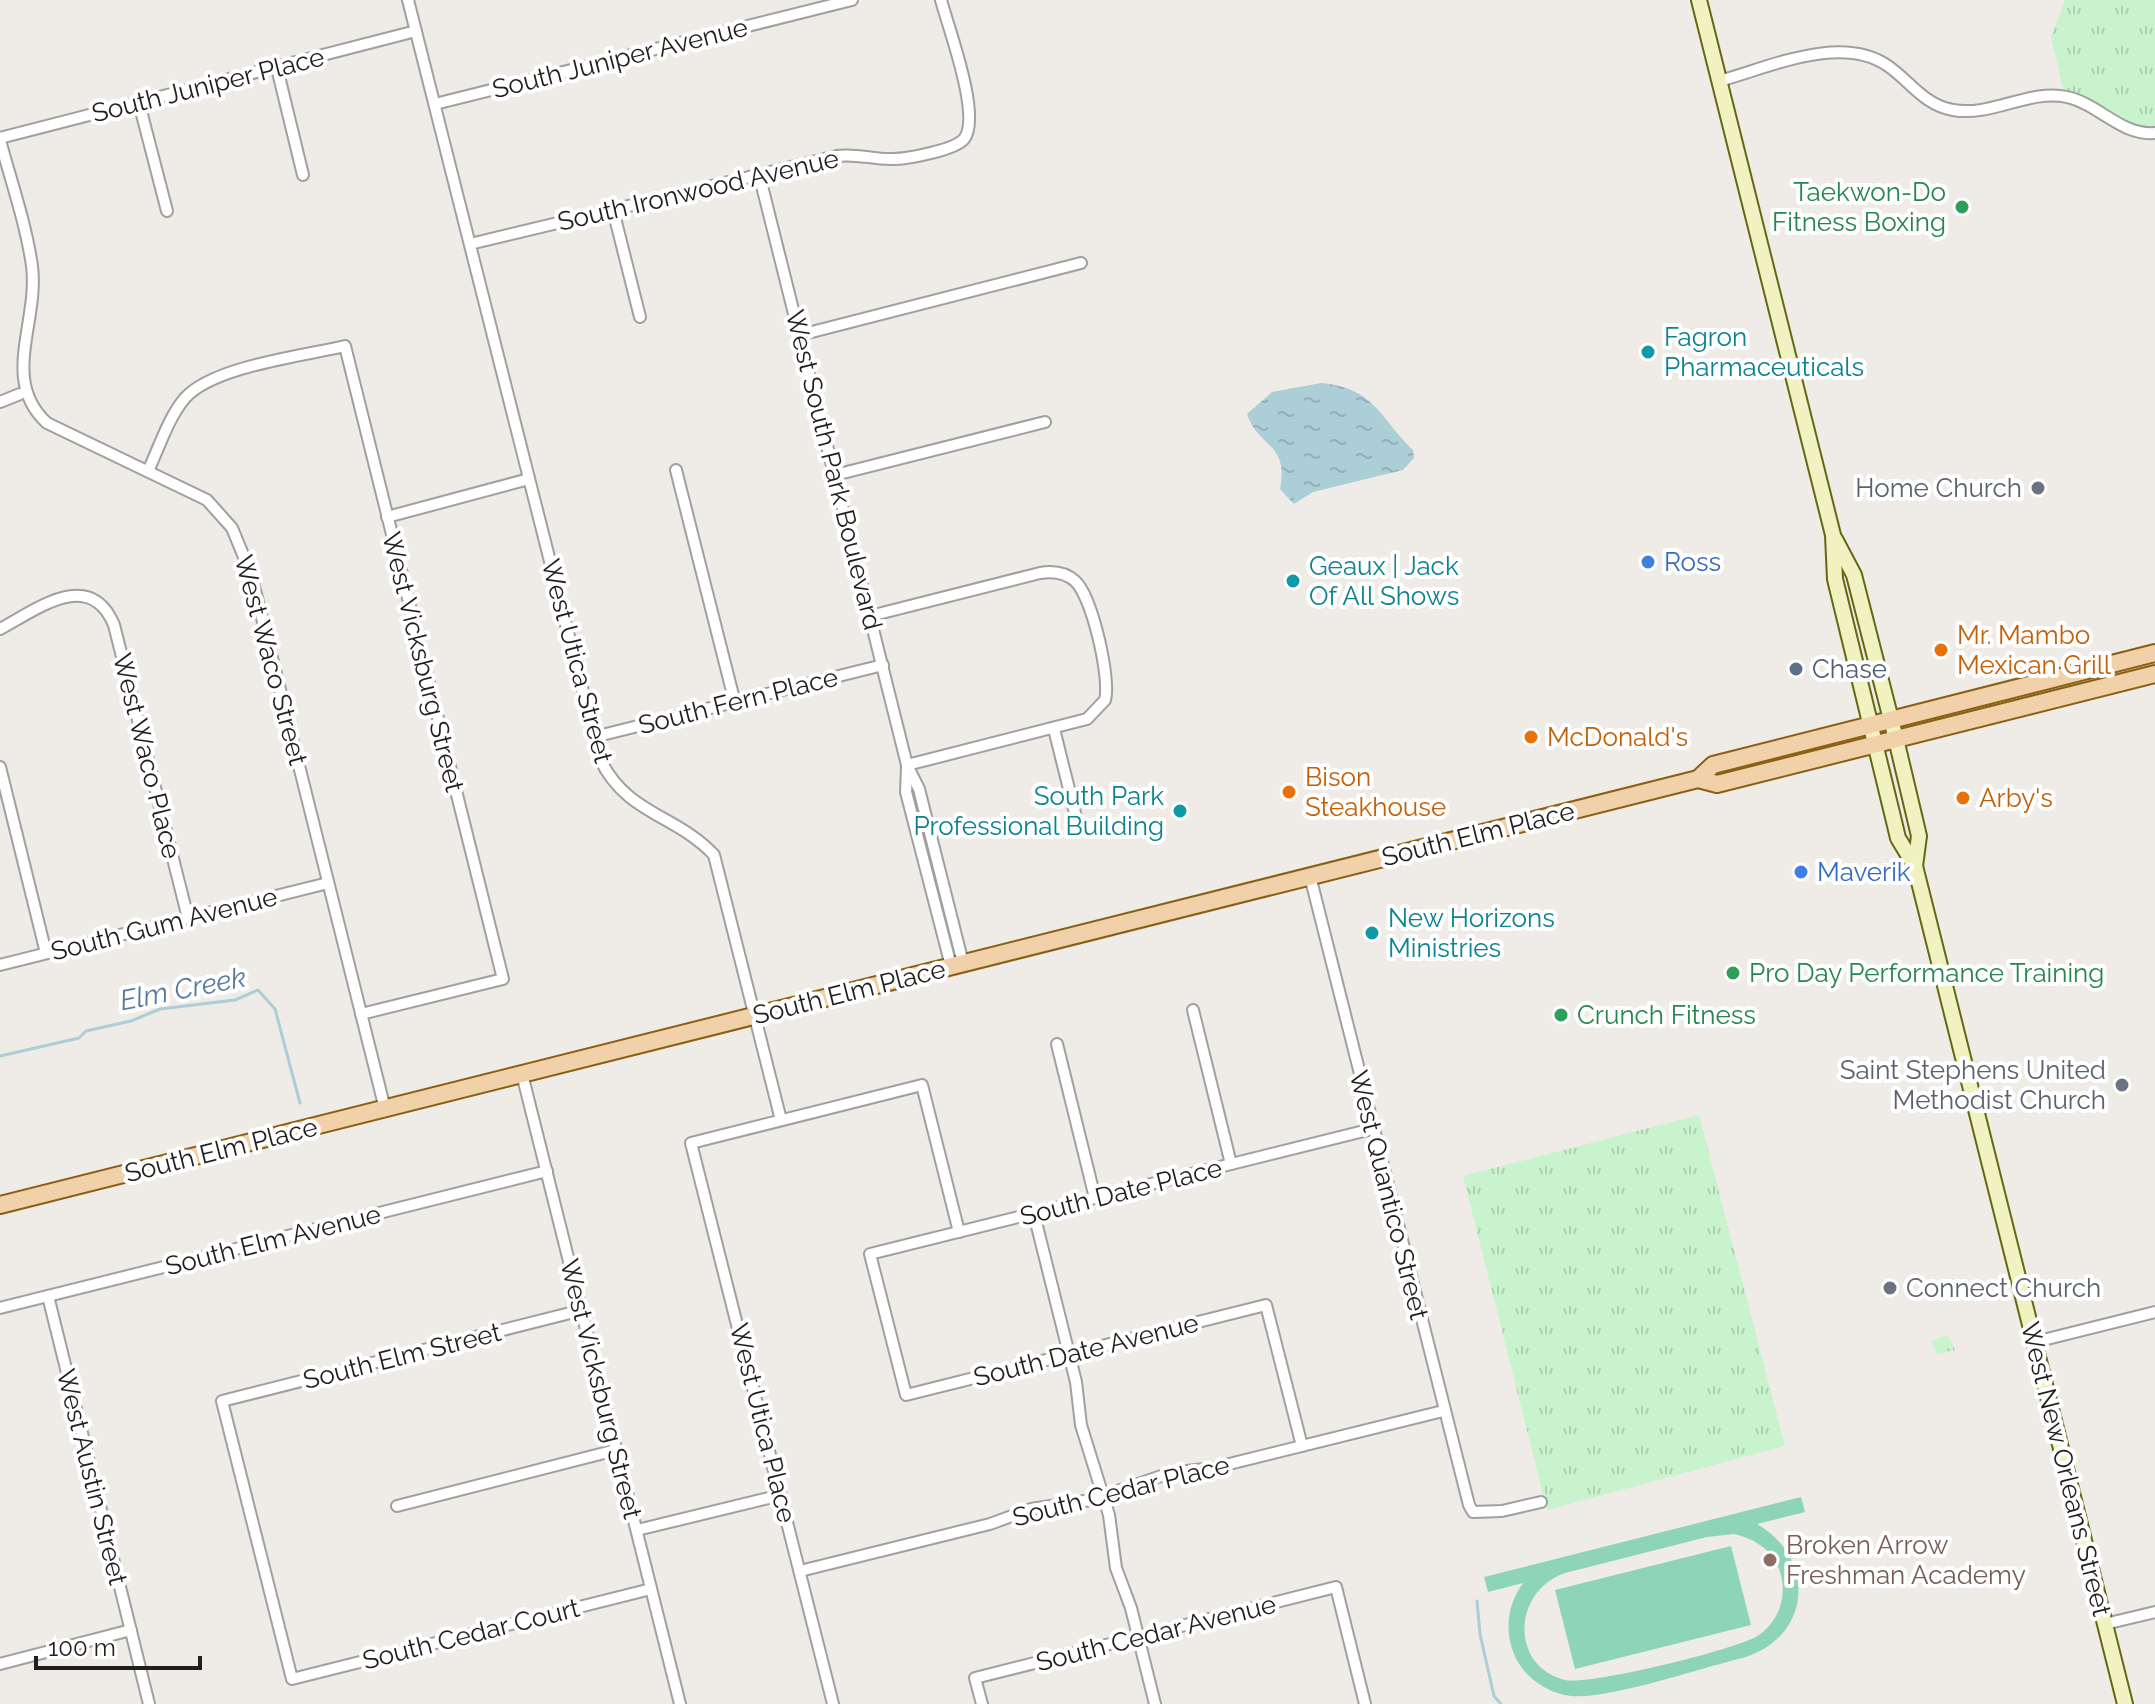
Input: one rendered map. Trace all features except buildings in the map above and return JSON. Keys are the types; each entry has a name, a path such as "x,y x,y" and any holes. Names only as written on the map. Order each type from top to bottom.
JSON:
{"main road":[{"name":"West New Orleans Street","path":"1699,0 1833,535 1835,579 1873,725 1898,838 1915,866 2124,1701"},
{"name":"West New Orleans Street","path":"1833,535 1854,575 1896,739 1919,836 1915,866"},
{"name":"South Elm Place","path":"1698,779 1713,765 2155,653"},
{"path":"2073,674 2078,694"},
{"name":"South Elm Place","path":"0,1205 1698,779 1717,784 2155,674"}],"street":[{"name":"West Utica Street","path":"408,0 594,737 607,772 622,792 699,841 714,855 781,1120"},
{"name":"South Juniper Avenue","path":"435,104 852,0"},
{"name":"South Ironwood Avenue","path":"470,244 849,154 882,159 909,157 952,146 967,132 967,97 941,0"},
{"name":"South Juniper Place","path":"0,139 416,31"},
{"path":"1719,81 1825,54 1856,53 1881,62 1924,98 1951,110 1987,109 2055,95 2091,105 2126,129 2155,133"},
{"path":"277,68 303,175"},
{"path":"139,103 167,211"},
{"path":"0,139 29,252 33,285 30,307 14,355 20,394 0,402"},
{"name":"West South Park Boulevard","path":"759,174 907,765 919,789 957,965"},
{"path":"613,210 640,317"},
{"path":"800,335 1081,263"},
{"name":"West Vicksburg Street","path":"148,471 176,413 195,389 221,377 345,346 503,979 361,1014"},
{"name":"West Waco Street","path":"20,394 30,410 47,423 207,500 240,542 385,1109"},
{"path":"835,475 1045,422"},
{"path":"676,470 735,703"},
{"path":"387,517 529,479"},
{"path":"870,616 1040,573 1063,574 1075,581 1085,593 1106,677 1105,700 1087,719 907,765"},
{"name":"West Waco Place","path":"0,629 62,597 82,596 95,600 106,609 114,625 188,918"},
{"name":"South Fern Place","path":"594,737 883,665"},
{"path":"1054,729 1079,829"},
{"path":"0,767 46,953"},
{"name":"West Quantico Street","path":"1310,876 1443,1411 1473,1512 1502,1511 1541,1502"},
{"name":"South Gum Avenue","path":"0,965 328,883"},
{"path":"1193,1010 1231,1164"},
{"path":"1057,1044 1095,1198"},
{"name":"West Vicksburg Street","path":"522,1074 680,1704"},
{"path":"781,1120 922,1085 959,1232"},
{"name":"West Utica Place","path":"781,1120 691,1143 833,1704"},
{"name":"South Date Place","path":"906,1395 870,1254 1372,1129"},
{"name":"South Elm Avenue","path":"0,1308 547,1171"},
{"path":"1034,1214 1070,1354 1081,1425 1104,1496 1116,1568 1139,1636 1155,1704"},
{"name":"West Austin Street","path":"48,1296 149,1704"},
{"name":"South Date Avenue","path":"906,1395 1266,1305 1302,1446"},
{"name":"South Elm Street","path":"292,1679 222,1401 582,1310"},
{"path":"2035,1342 2155,1312"},
{"name":"South Cedar Place","path":"800,1571 990,1524 1031,1509 1104,1496 1170,1473 1213,1468 1443,1411"},
{"path":"397,1506 616,1450"},
{"path":"637,1530 781,1495"},
{"name":"South Cedar Avenue","path":"982,1704 975,1678 1336,1587 1365,1704"},
{"name":"South Cedar Court","path":"292,1679 651,1589"},
{"path":"2105,1624 2155,1612"},
{"path":"0,1664 131,1630"}],"green space":[{"path":"2065,0 2155,0 2155,127 2125,123 2089,98 2063,89 2051,37"},
{"path":"1699,1115 1785,1446 1547,1510 1463,1176"},
{"path":"1948,1335 1955,1350 1937,1354 1931,1341"},
{"path":"1801,1497 1805,1512 1757,1524 1776,1539 1789,1556 1797,1575 1798,1595 1794,1614 1784,1632 1768,1646 1746,1657 1608,1693 1571,1696 1544,1687 1529,1676 1514,1654 1508,1627 1511,1608 1523,1583 1488,1592 1484,1577","holes":["1734,1534 1759,1544 1769,1553 1781,1574 1783,1593 1778,1612 1759,1635 1695,1657 1579,1680 1565,1680 1547,1672 1534,1659 1524,1627 1535,1595 1548,1582 1565,1573 1707,1537"]},
{"path":"1731,1546 1751,1625 1575,1669 1555,1590"}],"water":[{"path":"1321,383 1339,386 1365,398 1413,450 1414,458 1403,470 1313,492 1294,504 1280,489 1282,474 1276,454 1252,425 1247,414 1272,392"}],"waterway":[{"name":"Elm Creek","path":"0,1056 79,1038 86,1031 131,1021 160,1009 235,1000 258,990 275,1009 300,1103"},
{"path":"1477,1601 1480,1634 1494,1696 1501,1704"}],"place":[{"name":"Taekwon-Do Fitness Boxing","path":"1962,207"},
{"name":"Fagron Pharmaceuticals","path":"1648,352"},
{"name":"Home Church","path":"2038,488"},
{"name":"Ross","path":"1648,562"},
{"name":"Geaux | Jack Of All Shows","path":"1293,581"},
{"name":"Mr. Mambo Mexican Grill","path":"1941,650"},
{"name":"Chase","path":"1796,669"},
{"name":"McDonald's","path":"1531,737"},
{"name":"Bison Steakhouse","path":"1289,792"},
{"name":"Arby's","path":"1963,798"},
{"name":"South Park Professional Building","path":"1180,811"},
{"name":"Maverik","path":"1801,872"},
{"name":"New Horizons Ministries","path":"1372,933"},
{"name":"Pro Day Performance Training","path":"1733,973"},
{"name":"Crunch Fitness","path":"1561,1015"},
{"name":"Saint Stephens United Methodist Church","path":"2122,1085"},
{"name":"Connect Church","path":"1890,1288"},
{"name":"Broken Arrow Freshman Academy","path":"1770,1560"}]}
